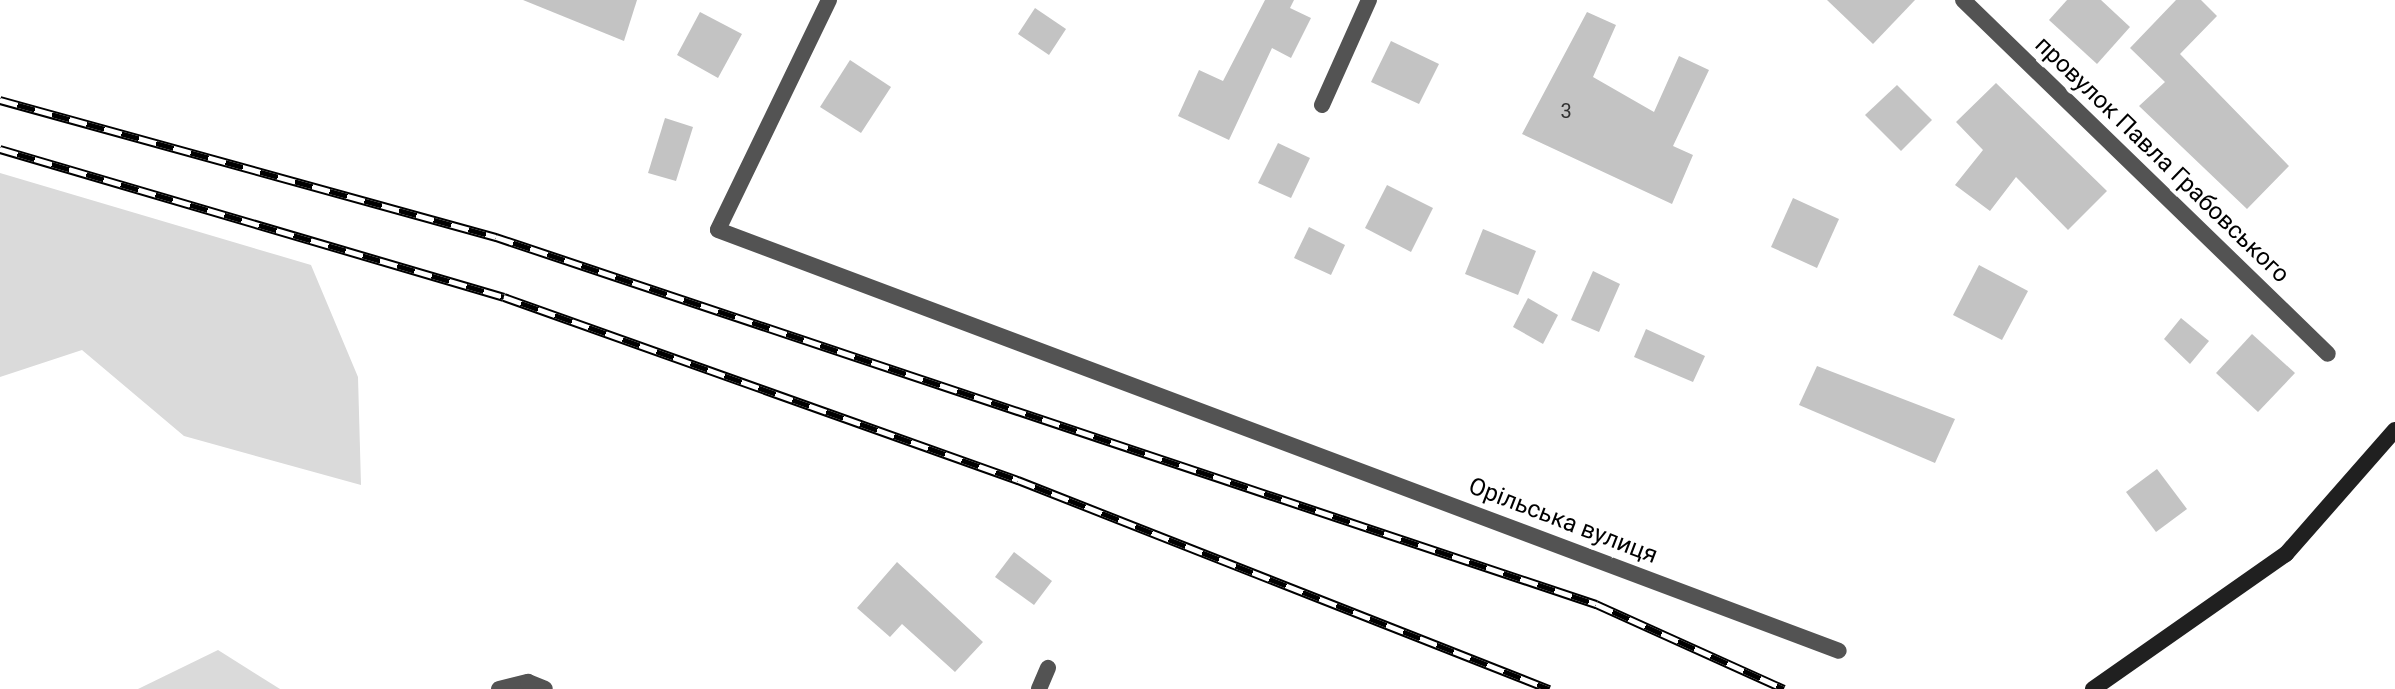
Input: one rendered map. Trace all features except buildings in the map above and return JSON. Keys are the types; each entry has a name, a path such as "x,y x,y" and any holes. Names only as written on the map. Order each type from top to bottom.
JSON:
{"main road":[{"path":"2093,689 2286,554 2395,430"}],"street":[{"name":"Орільська вулиця","path":"829,0 718,230 1839,651"},
{"path":"1322,105 1369,0"},
{"name":"провулок Павла Грабовського","path":"1963,0 2328,354"},
{"path":"1039,689 1048,668"},
{"path":"499,689 528,682 545,689"}],"shaded area":[{"path":"0,173 311,265 358,377 361,485 184,436 82,350 0,377"},
{"path":"218,650 280,689 138,689"}],"railway":[{"path":"0,100 496,237 1596,604 1784,689"},
{"path":"0,149 504,297 1018,480 1549,689"}]}
